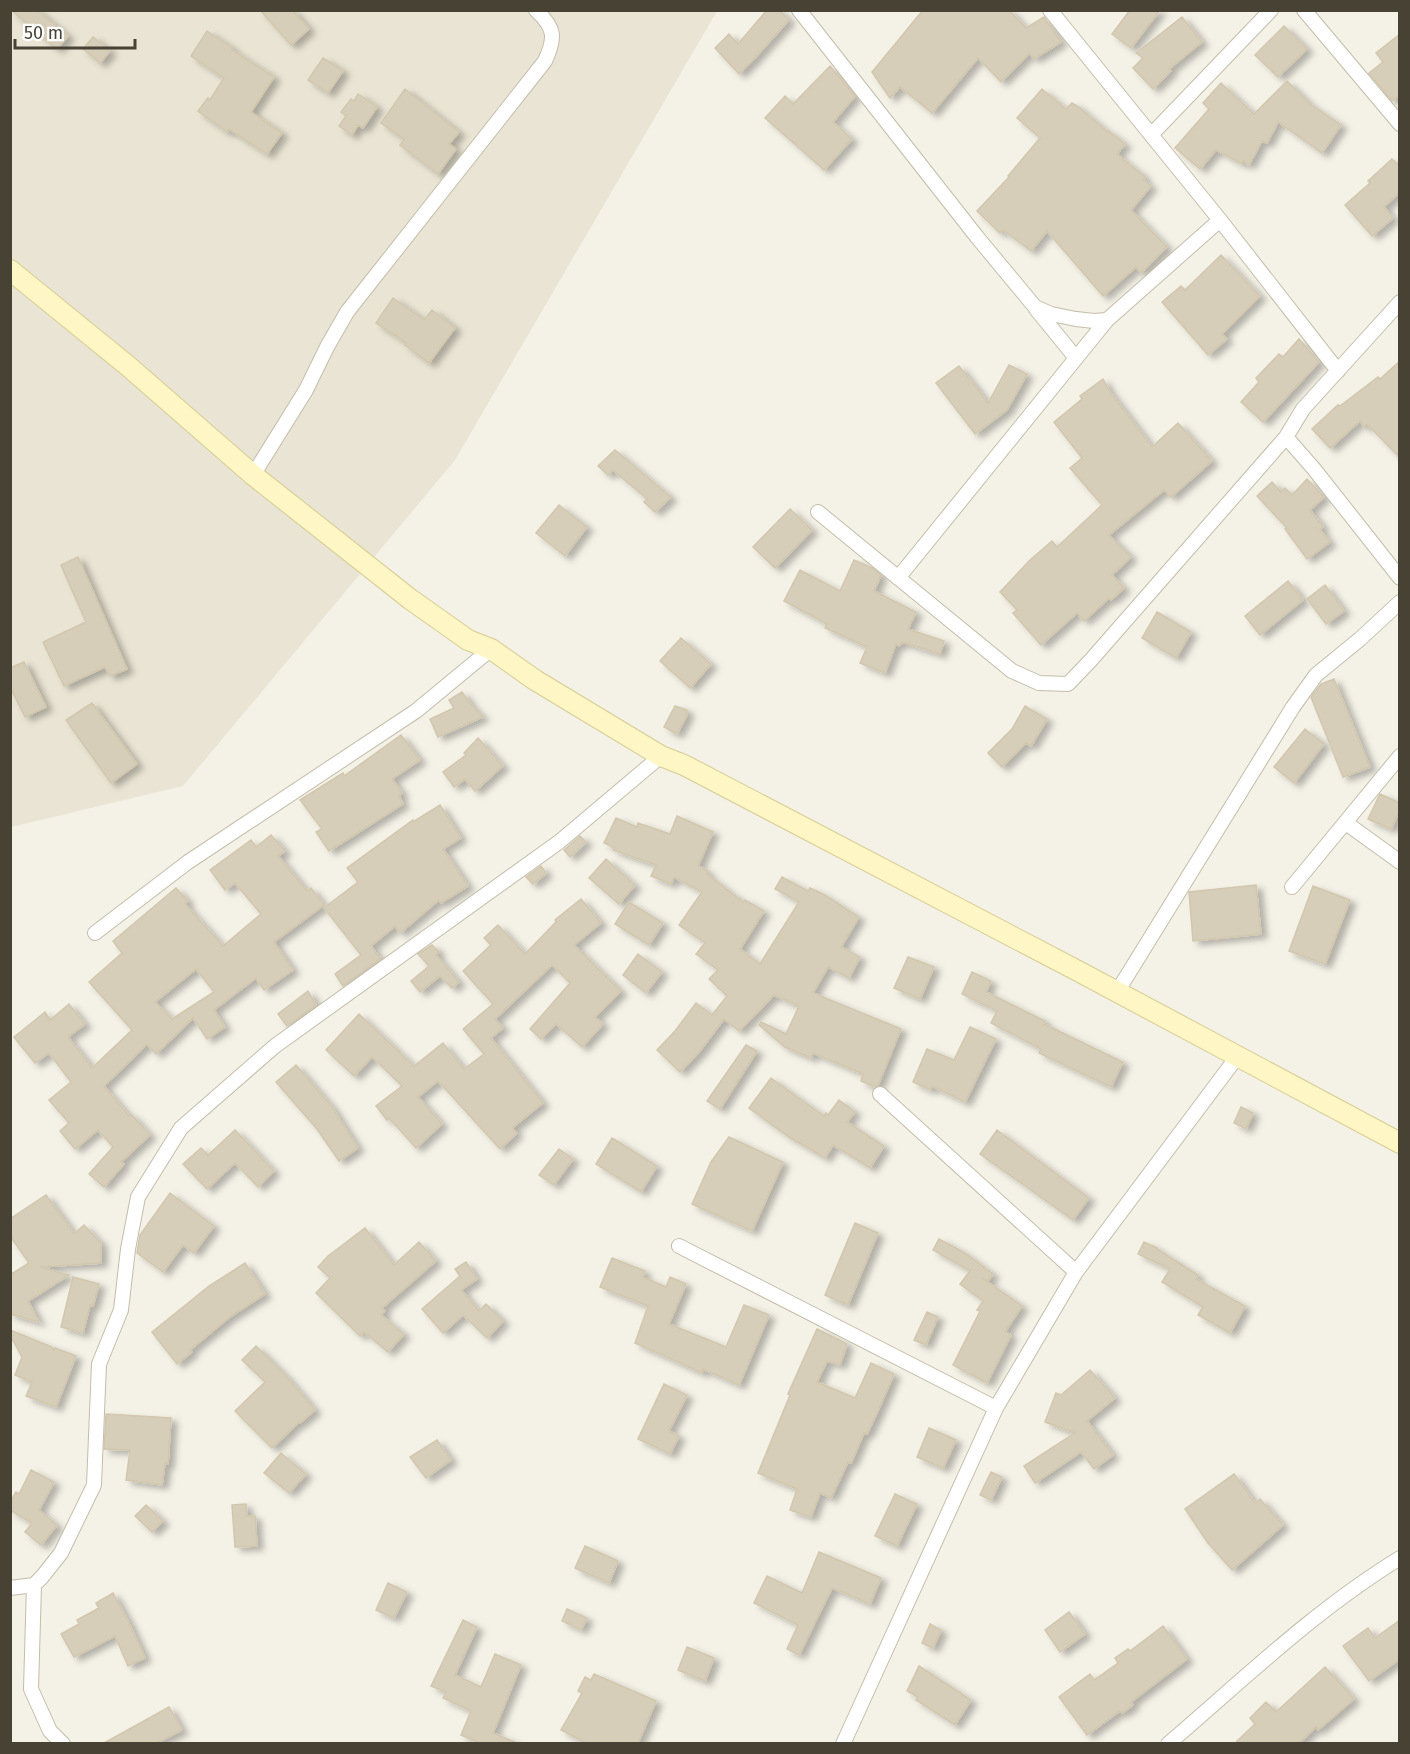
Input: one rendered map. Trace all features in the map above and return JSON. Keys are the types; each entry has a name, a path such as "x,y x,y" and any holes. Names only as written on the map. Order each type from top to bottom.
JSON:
{"main road":[{"path":"10,270 128,366 253,474 410,599 468,640 491,649 535,680 661,756 694,770 1400,1143"}],"street":[{"path":"253,474 306,390 347,312 545,61 553,36 549,23 536,10"},
{"path":"799,10 977,237 1076,358"},
{"path":"1050,10 1220,220 1338,371"},
{"path":"1151,135 1271,10"},
{"path":"1304,10 1400,124"},
{"path":"898,578 1107,320 1220,220"},
{"path":"818,513 1012,671 1039,683 1068,684 1092,660 1286,437 1303,409 1400,302"},
{"path":"1035,307 1051,314 1076,319 1107,320"},
{"path":"1286,437 1400,578"},
{"path":"1117,992 1293,707 1316,675 1400,602"},
{"path":"95,933 188,862 417,711 491,649"},
{"path":"63,1743 50,1731 31,1689 34,1585 61,1553 94,1485 99,1364 121,1310 128,1249 138,1197 181,1128 275,1046 559,842 661,756"},
{"path":"1292,887 1400,756"},
{"path":"1346,823 1400,862"},
{"path":"843,1743 996,1408 1076,1272 1237,1057"},
{"path":"880,1094 1076,1272"},
{"path":"679,1246 996,1408"},
{"path":"1168,1743 1285,1642 1361,1582 1400,1558"},
{"path":"10,1588 34,1585"}],"shaded area":[{"path":"10,11 717,11 455,460 183,786 11,827"}],"building":[{"path":"11,10 37,10 68,36 57,49"},
{"path":"260,10 292,10 309,29 291,45"},
{"path":"767,10 779,10 789,20 739,74 715,48 729,34 738,44"},
{"path":"923,10 1009,10 1026,28 1044,17 1061,42 1034,59 1030,53 1001,82 978,58 932,113 900,87 890,98 872,72"},
{"path":"1130,10 1160,10 1131,48 1112,34"},
{"path":"1182,17 1202,42 1169,69 1171,71 1153,89 1133,68 1143,58 1136,53"},
{"path":"1284,26 1307,49 1278,77 1255,55"},
{"path":"207,31 274,77 251,112 282,133 267,154 229,129 227,132 198,111 208,98 210,100 224,78 191,56"},
{"path":"1400,34 1400,95 1392,101 1369,73 1383,62 1376,53"},
{"path":"93,37 110,51 100,63 83,49"},
{"path":"323,58 343,71 328,93 308,80"},
{"path":"830,66 855,96 833,122 852,139 824,170 765,118 785,96 793,104"},
{"path":"1287,81 1310,104 1341,125 1322,153 1278,122 1267,143 1262,141 1249,165 1243,161 1242,164 1216,150 1200,169 1175,148 1209,109 1203,103 1221,83 1254,114"},
{"path":"405,89 459,132 449,144 456,149 438,174 400,145 404,139 381,123"},
{"path":"1042,89 1066,109 1072,103 1079,107 1125,144 1117,154 1145,177 1143,180 1151,186 1131,210 1167,247 1141,273 1136,267 1103,296 1047,231 1031,251 1003,230 1000,233 977,211 1009,177 1040,138 1017,118"},
{"path":"358,94 377,107 363,128 358,125 352,135 339,126 346,116 341,112 351,99 354,101"},
{"path":"1392,159 1400,166 1400,192 1384,207 1393,218 1372,236 1345,205"},
{"path":"1221,255 1260,296 1222,334 1227,339 1208,355 1162,302 1181,286 1185,290"},
{"path":"393,298 424,320 432,310 455,328 429,363 405,345 407,343 376,323"},
{"path":"1299,339 1319,362 1263,422 1241,402 1259,382 1256,378 1279,354 1283,357"},
{"path":"1400,361 1400,458 1367,424 1364,427 1360,421 1330,448 1312,429 1338,405 1340,406 1378,377 1380,379"},
{"path":"1009,365 1027,374 1007,410 975,434 936,383 959,366 988,403"},
{"path":"1103,379 1110,392 1152,447 1178,423 1212,461 1171,497 1164,490 1109,535 1131,557 1112,575 1124,588 1111,600 1109,598 1084,621 1077,613 1041,645 1013,613 1017,610 1000,592 1030,560 1052,541 1057,547 1102,505 1070,468 1082,458 1054,422 1082,399 1080,396"},
{"path":"615,450 671,497 655,512 644,502 647,499 613,470 608,475 598,466"},
{"path":"1307,479 1324,497 1310,510 1323,527 1320,530 1330,542 1307,559 1285,529 1287,528 1257,496 1272,482 1281,492 1285,488 1292,495"},
{"path":"559,505 587,527 565,556 536,533"},
{"path":"790,509 812,530 775,568 753,547"},
{"path":"78,557 127,669 110,676 105,667 64,686 43,642 86,622 61,565"},
{"path":"854,560 881,575 874,591 916,612 908,629 944,641 940,654 902,642 899,646 896,644 885,673 860,663 867,647 825,628 827,624 784,601 800,570 840,591"},
{"path":"1288,581 1303,600 1260,635 1245,616"},
{"path":"1325,585 1344,611 1326,624 1307,599"},
{"path":"1157,612 1191,632 1176,658 1142,638"},
{"path":"681,638 711,664 690,688 660,661"},
{"path":"24,662 46,707 25,717 10,687 10,668"},
{"path":"1334,679 1370,767 1343,777 1311,697 1321,684"},
{"path":"462,692 483,717 438,737 430,719 454,708 449,700"},
{"path":"92,703 137,764 111,783 66,720"},
{"path":"675,706 687,710 687,715 677,734 664,727"},
{"path":"1025,706 1047,719 1031,746 1026,743 1002,767 988,753 1012,729"},
{"path":"1305,729 1324,744 1294,783 1274,767"},
{"path":"401,735 420,760 392,779 402,793 399,796 403,804 329,851 316,832 322,829 300,800 343,773 344,776"},
{"path":"478,738 503,766 475,791 465,779 454,787 443,772 466,755 464,753"},
{"path":"1380,794 1400,803 1400,810 1391,829 1368,819"},
{"path":"440,805 461,838 443,849 468,886 441,903 439,900 400,933 395,926 371,946 380,959 343,986 335,974 361,955 324,908 358,882 347,868 413,820 413,822"},
{"path":"677,816 713,832 698,866 708,871 707,874 743,902 745,900 764,911 740,949 760,964 799,902 775,889 782,877 808,891 810,888 823,894 859,917 841,947 860,957 849,978 828,967 813,993 901,1029 878,1085 875,1087 861,1081 863,1074 813,1053 811,1058 785,1047 759,1025 761,1022 786,1034 799,1006 774,995 739,1031 724,1019 700,1051 680,1072 657,1050 696,1003 712,1015 727,996 709,979 718,970 696,954 705,943 679,925 702,892 674,877 671,884 651,876 656,865 613,850 615,848 604,843 616,818 637,827 638,823 670,834"},
{"path":"271,835 285,851 278,856 307,891 311,888 324,905 274,942 293,970 264,990 256,978 214,1010 225,1027 207,1039 193,1018 156,1054 147,1044 104,1086 129,1116 131,1114 150,1135 121,1162 124,1164 104,1187 89,1174 113,1147 98,1130 75,1149 60,1131 69,1123 49,1100 71,1082 49,1053 35,1063 14,1037 45,1012 50,1020 69,1004 85,1024 68,1037 92,1068 132,1030 89,982 122,953 113,941 176,888 188,901 185,904 223,946 261,914 235,883 225,890 210,870 251,840 256,847","holes":["196,969 214,992 172,1019 155,1002"]},
{"path":"580,836 586,842 570,857 564,850"},
{"path":"606,859 635,885 619,904 589,878"},
{"path":"541,866 546,873 533,884 526,877"},
{"path":"1256,885 1261,934 1193,941 1189,892"},
{"path":"1313,886 1350,900 1325,964 1289,951"},
{"path":"581,899 601,923 574,945 621,991 595,1017 603,1024 582,1047 556,1024 541,1039 530,1029 570,983 552,965 495,1019 503,1028 491,1038 543,1103 512,1128 517,1133 500,1149 438,1081 418,1097 442,1124 416,1148 376,1106 402,1086 372,1057 354,1076 326,1050 359,1014 414,1066 443,1043 464,1069 484,1054 463,1029 493,1004 463,971 491,945 484,938 498,925 525,954 556,922 555,920"},
{"path":"629,902 663,923 649,945 615,924"},
{"path":"432,945 439,952 436,955 459,982 452,988 440,976 420,992 411,981 429,966 418,954"},
{"path":"638,954 662,972 646,993 623,975"},
{"path":"908,957 934,967 920,999 894,988"},
{"path":"972,972 991,981 986,992 1045,1021 1044,1024 1123,1062 1111,1087 1039,1053 1041,1049 991,1023 997,1011 962,994"},
{"path":"308,991 316,1005 287,1026 278,1014"},
{"path":"970,1027 996,1039 965,1102 932,1086 930,1090 913,1082 927,1049 954,1060"},
{"path":"746,1045 757,1051 720,1109 707,1101"},
{"path":"296,1065 332,1107 358,1148 339,1161 317,1129 276,1082"},
{"path":"771,1078 824,1116 826,1113 828,1115 839,1100 855,1112 847,1122 884,1146 870,1168 833,1145 825,1158 789,1137 749,1108"},
{"path":"1241,1107 1253,1113 1246,1129 1234,1123"},
{"path":"235,1130 274,1171 258,1187 235,1163 207,1189 183,1164 201,1148 208,1155"},
{"path":"997,1130 1089,1198 1073,1220 980,1154"},
{"path":"729,1137 783,1162 752,1231 692,1204 711,1162"},
{"path":"612,1138 657,1166 641,1192 596,1164"},
{"path":"559,1149 573,1159 554,1185 539,1175"},
{"path":"170,1193 214,1226 194,1253 183,1245 163,1272 137,1253 140,1235"},
{"path":"46,1195 74,1234 84,1225 101,1243 101,1263 40,1267 69,1275 28,1301 39,1322 10,1314 10,1275 29,1263 10,1236 10,1219"},
{"path":"855,1223 878,1233 848,1305 825,1295"},
{"path":"365,1228 394,1265 419,1242 436,1261 382,1308 385,1311 381,1315 404,1334 388,1352 364,1332 360,1336 316,1293 330,1278 318,1267 328,1256"},
{"path":"939,1239 965,1253 993,1274 988,1281 982,1278 1022,1306 1005,1332 1011,1335 987,1383 953,1365 983,1301 960,1284 970,1271 933,1250"},
{"path":"1144,1242 1198,1275 1196,1279 1245,1306 1230,1333 1198,1315 1203,1307 1162,1282 1170,1269 1138,1254"},
{"path":"612,1258 645,1271 643,1277 666,1287 670,1277 686,1284 669,1324 726,1347 744,1305 769,1315 739,1385 703,1369 702,1373 635,1343 648,1306 600,1287"},
{"path":"466,1262 477,1279 461,1290 479,1311 486,1304 503,1321 487,1338 463,1315 443,1333 422,1309 460,1276 455,1269"},
{"path":"245,1263 265,1294 231,1316 190,1350 192,1352 177,1364 152,1332 209,1286"},
{"path":"73,1277 99,1284 93,1306 90,1305 83,1333 61,1327"},
{"path":"927,1312 938,1317 926,1345 914,1340"},
{"path":"817,1329 847,1344 840,1365 827,1361 817,1382 855,1398 871,1363 894,1374 867,1434 864,1433 851,1463 848,1462 831,1498 820,1493 811,1517 790,1510 797,1489 758,1473 790,1395 788,1394"},
{"path":"10,1330 52,1347 54,1350 55,1348 76,1356 56,1407 26,1396 32,1382 15,1375 22,1357 10,1335"},
{"path":"256,1346 315,1410 272,1448 235,1411 265,1382 242,1360"},
{"path":"1090,1370 1115,1398 1087,1421 1113,1455 1094,1469 1081,1452 1035,1483 1024,1466 1075,1433 1045,1422 1056,1393 1061,1395"},
{"path":"664,1384 687,1395 669,1431 679,1436 670,1454 638,1439"},
{"path":"106,1414 171,1418 168,1464 165,1463 162,1485 126,1480 130,1450 104,1449"},
{"path":"929,1428 956,1440 943,1468 917,1457"},
{"path":"437,1440 451,1460 426,1478 410,1457"},
{"path":"281,1453 306,1474 289,1493 264,1473"},
{"path":"31,1470 54,1482 39,1510 57,1525 41,1545 25,1532 32,1523 10,1510 10,1502 16,1492 19,1494"},
{"path":"991,1472 1002,1477 991,1500 980,1495"},
{"path":"1234,1474 1255,1503 1260,1499 1283,1525 1232,1570 1208,1543 1185,1509"},
{"path":"895,1494 917,1504 897,1546 875,1536"},
{"path":"246,1504 247,1516 255,1516 257,1546 235,1547 232,1505"},
{"path":"146,1505 163,1521 152,1532 135,1516"},
{"path":"585,1546 618,1561 609,1583 575,1568"},
{"path":"819,1552 881,1578 870,1604 832,1588 799,1655 787,1649 798,1625 754,1603 767,1576 802,1593"},
{"path":"388,1583 407,1592 394,1618 376,1610"},
{"path":"113,1593 145,1658 128,1666 115,1636 74,1657 61,1634 79,1624 77,1620 99,1608 96,1603"},
{"path":"567,1609 587,1618 581,1630 562,1621"},
{"path":"1069,1612 1085,1634 1060,1652 1045,1630"},
{"path":"463,1620 477,1627 455,1675 481,1687 495,1654 521,1665 493,1733 517,1743 480,1743 461,1735 471,1711 443,1698 446,1692 431,1686"},
{"path":"1400,1620 1400,1659 1369,1681 1343,1646 1368,1628 1375,1638"},
{"path":"930,1624 941,1630 933,1648 922,1643"},
{"path":"1163,1626 1187,1659 1131,1702 1133,1705 1122,1713 1120,1711 1087,1735 1059,1697 1090,1674 1094,1680 1118,1663 1115,1658 1128,1649 1130,1651"},
{"path":"687,1647 714,1658 705,1681 678,1670"},
{"path":"919,1666 971,1700 955,1725 916,1700 918,1697 907,1691"},
{"path":"1325,1667 1354,1699 1318,1730 1316,1727 1299,1743 1235,1743 1255,1724 1250,1718 1266,1702 1276,1712"},
{"path":"594,1674 656,1701 638,1743 586,1743 561,1730 582,1693 578,1691 585,1677 591,1680"},
{"path":"169,1707 182,1730 157,1743 104,1743"}]}
